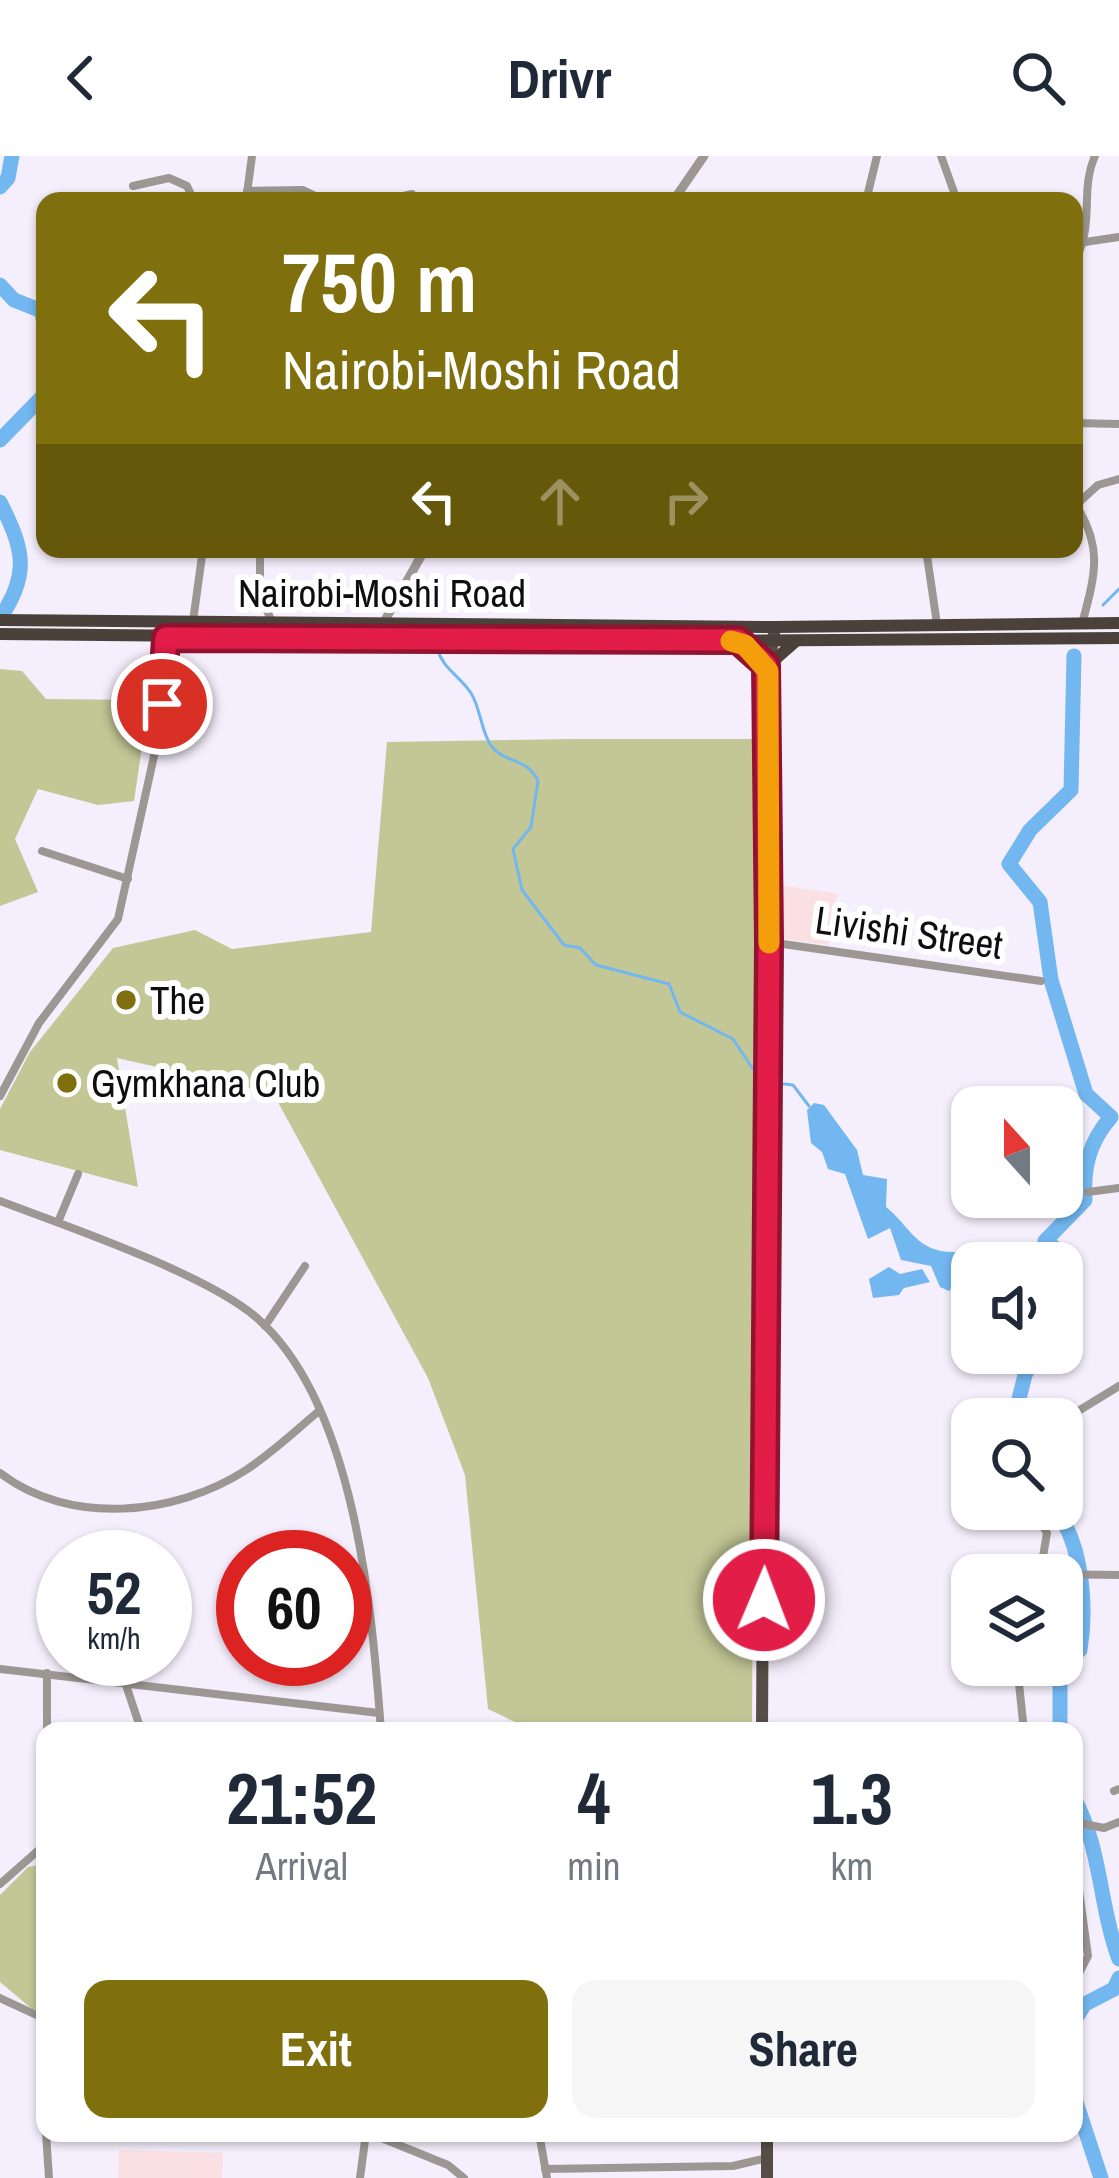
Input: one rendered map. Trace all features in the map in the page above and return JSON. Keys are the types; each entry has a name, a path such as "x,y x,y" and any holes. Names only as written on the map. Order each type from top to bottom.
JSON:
{"highway":[{"name":"Nairobi-Moshi Road","path":"0,620 18,628 166,638 738,640 769,634"},
{"name":"Nairobi-Moshi Road","path":"0,634 18,628 168,622 384,622 769,634"},
{"path":"738,640 768,666 797,640 817,634 937,625 1119,623"},
{"path":"769,634 1119,638"},
{"path":"769,634 797,640"}],"main road":[{"path":"763,1722 769,634"},
{"path":"766,2178 767,2142"}],"street":[{"path":"247,192 252,156"},
{"path":"679,192 704,156"},
{"path":"868,192 877,156"},
{"path":"941,156 954,192"},
{"path":"1083,246 1088,170 1095,156"},
{"path":"133,186 169,178 188,186 190,192"},
{"path":"1085,242 1119,237"},
{"path":"1083,423 1119,424"},
{"path":"1083,497 1098,485 1119,479"},
{"path":"1082,625 1098,558 1083,523"},
{"path":"193,622 201,558"},
{"path":"260,558 260,592 272,622"},
{"path":"384,622 420,558"},
{"path":"927,558 937,625"},
{"path":"0,1096 39,1023 105,943 128,879 160,724 168,622"},
{"path":"42,851 128,879"},
{"name":"Livishi Street","path":"769,942 1041,981"},
{"path":"58,1222 78,1174"},
{"path":"1088,1192 1119,1188"},
{"path":"0,1201 217,1292 265,1326 319,1411 350,1513 370,1618 380,1722"},
{"path":"265,1326 305,1266"},
{"path":"1083,1408 1119,1386"},
{"path":"0,1473 34,1494 76,1507 146,1506 243,1472 319,1411"},
{"path":"1083,1575 1119,1575"},
{"path":"0,1669 36,1672"},
{"path":"47,1686 47,1722"},
{"path":"126,1686 138,1722"},
{"path":"135,1686 379,1713"},
{"path":"1019,1686 1023,1722"},
{"path":"1083,1824 1104,1828 1119,1822"},
{"path":"0,1884 36,1852"},
{"path":"1083,1920 1088,1956 1083,1966"},
{"path":"0,1998 36,2015"},
{"path":"47,2142 49,2178"},
{"path":"359,2178 365,2142"},
{"path":"391,2142 448,2164 464,2178"},
{"path":"541,2142 546,2174 733,2166 767,2158"}],"shaded area":[{"path":"781,885 837,894 829,945 782,939"},
{"path":"119,2150 223,2153 222,2178 118,2178"}],"green space":[{"path":"0,669 22,671 46,699 149,700 134,801 98,805 38,789 15,839 38,892 0,906"},
{"path":"757,739 752,1722 515,1722 488,1709 465,1475 428,1378 273,1093 117,1058 138,1187 0,1150 0,1109 30,1052 113,948 195,930 232,949 371,932 387,742"},
{"path":"36,1866 36,2010 0,1982 0,1895 28,1867"}],"water":[{"path":"814,1103 824,1105 857,1150 863,1175 887,1179 886,1207 923,1243 951,1252 949,1291 940,1287 931,1266 901,1260 890,1228 868,1239 845,1174 828,1169 822,1152 811,1143 807,1110"},
{"path":"889,1267 900,1274 922,1269 930,1282 904,1288 899,1295 873,1298 869,1279"}],"waterway":[{"path":"0,187 8,178 12,156"},
{"path":"0,285 14,300 36,309"},
{"path":"0,440 36,403"},
{"path":"0,502 20,560 16,587 0,618"},
{"path":"1103,605 1119,589"},
{"path":"437,648 471,693 492,747 528,768 538,781 531,827 513,849 522,890 564,945 580,948 596,965 669,984 680,1012 733,1039 759,1078"},
{"path":"1046,1242 1085,1200 1089,1156 1111,1117 1086,1094 1051,980 1040,902 1009,864 1030,830 1071,790 1074,656"},
{"path":"775,1083 793,1085 809,1106"},
{"path":"1019,1398 1026,1374"},
{"path":"1067,1530 1076,1554"},
{"path":"1060,1686 1060,1722"},
{"path":"1083,1818 1119,1959"},
{"path":"1083,2007 1114,1989 1119,1978"},
{"path":"1083,2123 1101,2178"}],"slow traffic":[{"path":"731,641 745,645 768,671 769,943"}],"place":[{"name":"The","path":"126,1000"},
{"name":"Gymkhana Club","path":"67,1083"}],"route":[{"path":"162,704 166,638 738,640 766,665 764,1600"}]}
